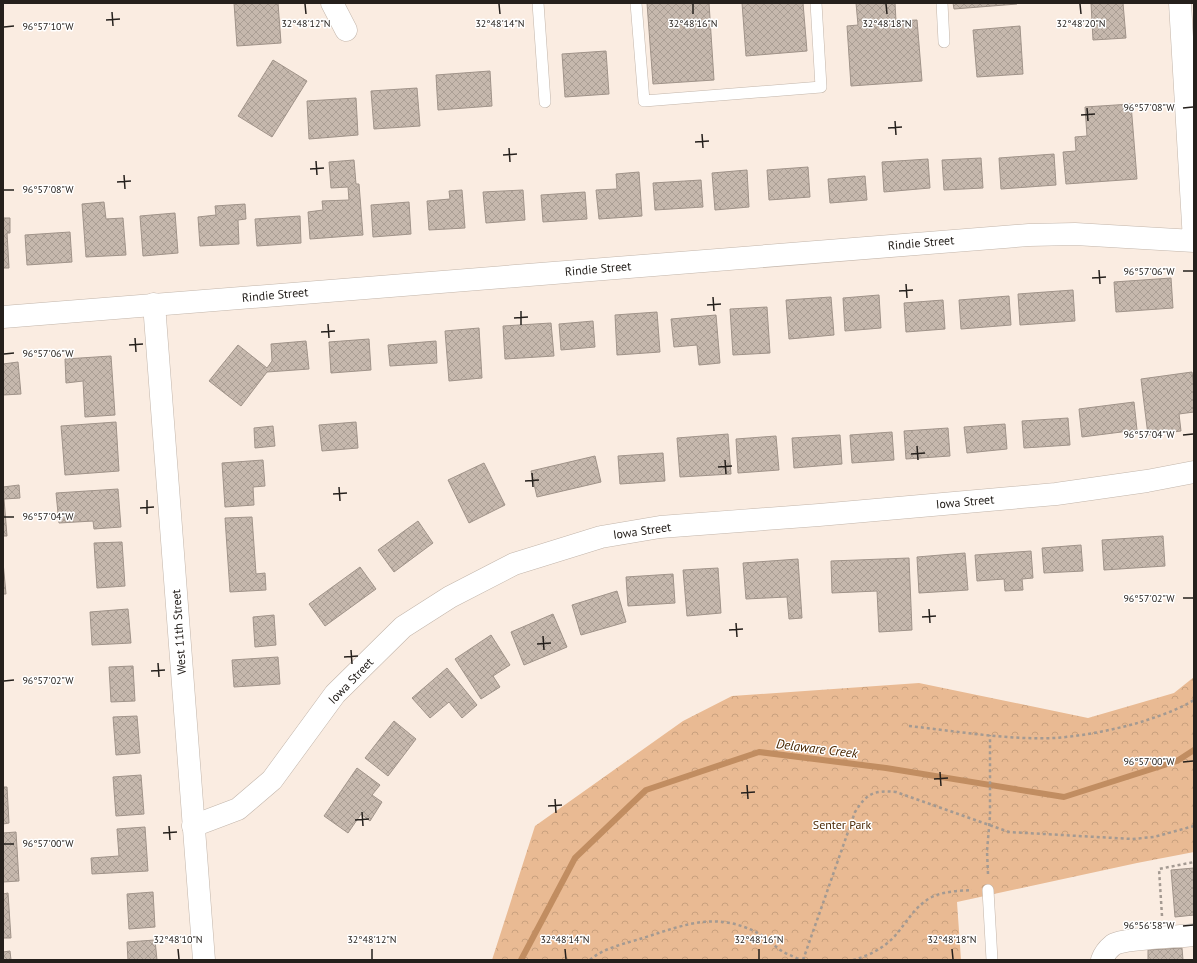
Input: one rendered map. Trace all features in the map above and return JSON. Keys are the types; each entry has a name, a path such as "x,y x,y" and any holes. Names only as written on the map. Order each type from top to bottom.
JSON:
{"street":[{"path":"332,3 346,30"},
{"path":"1180,3 1194,241"},
{"name":"Rindie Street","path":"3,317 1029,235 1075,234 1194,241"},
{"name":"West 11th Street","path":"154,304 204,960"},
{"name":"Iowa Street","path":"193,826 238,809 272,780 336,694 403,627 450,597 514,564 601,537 660,527 819,515 1056,494 1147,481 1194,472"},
{"path":"1102,960 1103,955 1114,945 1128,941 1194,935"}],"lane":[{"path":"538,3 545,102"},
{"path":"636,3 644,101 821,87 816,3"},
{"path":"942,3 944,42"},
{"path":"988,890 992,960"}],"path":[{"path":"909,726 1022,738 1054,738 1089,734 1123,727 1160,716 1194,700"},
{"path":"853,960 879,950 893,938 907,918 919,905 931,898 943,893 954,891 988,890 987,851 990,826 990,735"},
{"path":"590,960 612,948 685,925 705,921 723,921 744,927 763,936 781,951 802,960 855,812 868,795 881,790 896,792 1009,832 1132,839 1154,837 1194,826"},
{"path":"1164,938 1159,869 1194,862"}],"green space":[{"name":"Senter Park","path":"1194,677 1194,852 957,902 961,960 492,960 535,826 683,721 732,696 919,683 1088,718 1174,693"}],"building":[{"path":"234,3 278,3 281,43 237,46"},
{"path":"647,3 709,3 714,80 653,84"},
{"path":"742,3 803,3 807,51 746,56"},
{"path":"856,3 895,3 896,21 917,20 922,81 851,86 847,26 858,25"},
{"path":"953,3 1017,3 1017,4 954,9"},
{"path":"1091,3 1123,3 1126,38 1093,40"},
{"path":"1020,26 1023,74 977,77 973,30"},
{"path":"606,51 609,94 565,97 562,54"},
{"path":"273,60 307,81 272,137 238,116"},
{"path":"490,71 492,106 438,110 436,75"},
{"path":"417,88 420,126 374,129 371,91"},
{"path":"356,98 358,135 309,139 307,101"},
{"path":"1131,104 1137,179 1066,184 1063,152 1076,151 1075,137 1087,136 1085,107"},
{"path":"1054,154 1056,185 1001,189 999,158"},
{"path":"981,158 983,188 944,190 942,160"},
{"path":"928,159 930,188 884,192 882,162"},
{"path":"354,160 356,184 359,184 363,235 310,239 308,212 323,210 322,201 349,200 348,187 331,188 329,162"},
{"path":"808,167 810,197 769,200 767,170"},
{"path":"747,170 749,207 715,210 712,173"},
{"path":"639,172 642,216 599,219 596,190 617,189 616,174"},
{"path":"865,176 867,200 830,203 828,179"},
{"path":"701,180 703,207 655,210 653,183"},
{"path":"462,190 465,228 429,230 427,201 450,199 449,191"},
{"path":"523,190 525,220 486,223 483,192"},
{"path":"585,192 587,219 543,222 541,195"},
{"path":"104,202 106,219 123,218 126,255 86,257 82,204"},
{"path":"409,202 411,234 373,237 371,205"},
{"path":"245,204 246,219 238,220 239,244 200,246 198,217 216,215 215,206"},
{"path":"175,213 178,253 143,256 140,216"},
{"path":"300,216 301,243 257,246 255,219"},
{"path":"3,218 10,218 10,233 7,233 9,268 3,268"},
{"path":"70,232 72,262 27,265 25,235"},
{"path":"1171,278 1173,308 1116,312 1114,282"},
{"path":"1073,290 1075,321 1020,325 1018,294"},
{"path":"879,295 881,328 845,331 843,298"},
{"path":"1009,296 1011,325 961,329 959,300"},
{"path":"831,297 834,335 789,339 786,300"},
{"path":"943,300 945,329 906,332 904,303"},
{"path":"767,307 770,353 733,355 730,309"},
{"path":"657,312 660,352 617,355 615,315"},
{"path":"716,315 720,363 699,365 697,345 674,347 671,319"},
{"path":"593,321 595,347 561,350 559,324"},
{"path":"551,323 554,356 505,359 503,326"},
{"path":"479,328 482,378 449,381 445,331"},
{"path":"369,339 371,370 331,373 329,342"},
{"path":"306,341 309,369 267,372 241,406 209,381 238,345 267,368 272,361 271,344"},
{"path":"436,341 437,363 390,366 388,345"},
{"path":"111,356 115,415 85,417 83,381 66,383 65,359"},
{"path":"18,362 21,394 3,395 3,364"},
{"path":"1192,372 1194,387 1194,412 1179,414 1181,431 1148,435 1141,379"},
{"path":"1134,402 1137,430 1082,437 1079,409"},
{"path":"1068,418 1070,445 1024,448 1022,421"},
{"path":"116,422 119,471 65,475 61,426"},
{"path":"356,422 358,448 322,451 319,425"},
{"path":"1005,424 1007,449 967,453 964,427"},
{"path":"273,426 275,446 255,448 254,428"},
{"path":"948,428 950,456 906,459 904,431"},
{"path":"892,432 894,460 852,463 850,435"},
{"path":"728,434 731,474 680,477 677,438"},
{"path":"840,435 842,464 794,468 792,438"},
{"path":"776,436 779,470 738,473 736,439"},
{"path":"663,453 665,481 620,484 618,456"},
{"path":"595,456 601,482 537,497 531,471"},
{"path":"263,460 265,486 253,487 254,505 225,507 222,463"},
{"path":"484,463 505,505 469,523 448,480"},
{"path":"19,485 20,498 4,499 7,536 3,536 3,487"},
{"path":"118,489 121,527 94,529 93,521 59,523 56,493"},
{"path":"252,517 256,574 265,573 266,590 230,592 225,518"},
{"path":"418,521 433,543 394,572 378,550"},
{"path":"1163,536 1165,566 1104,570 1102,540"},
{"path":"122,542 125,586 97,588 94,543"},
{"path":"1081,545 1083,571 1044,573 1042,548"},
{"path":"1031,551 1033,578 1022,579 1023,590 1005,591 1004,579 977,581 975,555"},
{"path":"965,553 968,590 919,593 917,557"},
{"path":"909,558 912,630 879,632 877,591 832,593 831,561"},
{"path":"798,559 802,618 789,619 787,597 746,599 743,563"},
{"path":"3,562 6,594 3,594"},
{"path":"360,567 376,589 325,626 309,604"},
{"path":"718,568 721,613 687,616 683,570"},
{"path":"673,574 675,603 628,606 626,577"},
{"path":"617,591 626,622 581,635 572,605"},
{"path":"128,609 131,643 92,645 90,612"},
{"path":"553,614 567,647 524,665 511,632"},
{"path":"274,615 276,645 255,647 253,617"},
{"path":"491,635 510,665 493,676 500,687 481,699 455,659"},
{"path":"278,657 280,684 234,687 232,660"},
{"path":"133,666 135,701 111,702 109,667"},
{"path":"447,668 477,705 462,718 449,702 430,718 412,698"},
{"path":"137,716 140,753 116,755 113,717"},
{"path":"394,721 416,739 388,776 365,758"},
{"path":"357,768 380,785 372,795 382,802 370,821 361,814 348,833 324,816"},
{"path":"141,775 144,814 116,816 113,777"},
{"path":"3,787 7,787 9,823 3,824"},
{"path":"145,827 148,871 92,874 91,858 119,856 117,829"},
{"path":"16,832 19,881 3,882 3,833"},
{"path":"1194,868 1194,915 1175,917 1171,870"},
{"path":"153,892 155,927 129,929 127,894"},
{"path":"8,893 11,938 3,938 3,894"},
{"path":"155,940 157,960 128,960 127,942"},
{"path":"1182,948 1183,960 1148,960 1148,950"},
{"path":"10,951 11,960 3,960 3,952"}],"waterway":[{"name":"Delaware Creek","path":"521,960 575,858 646,790 759,752 886,768 1064,797 1177,761 1194,750"}]}
